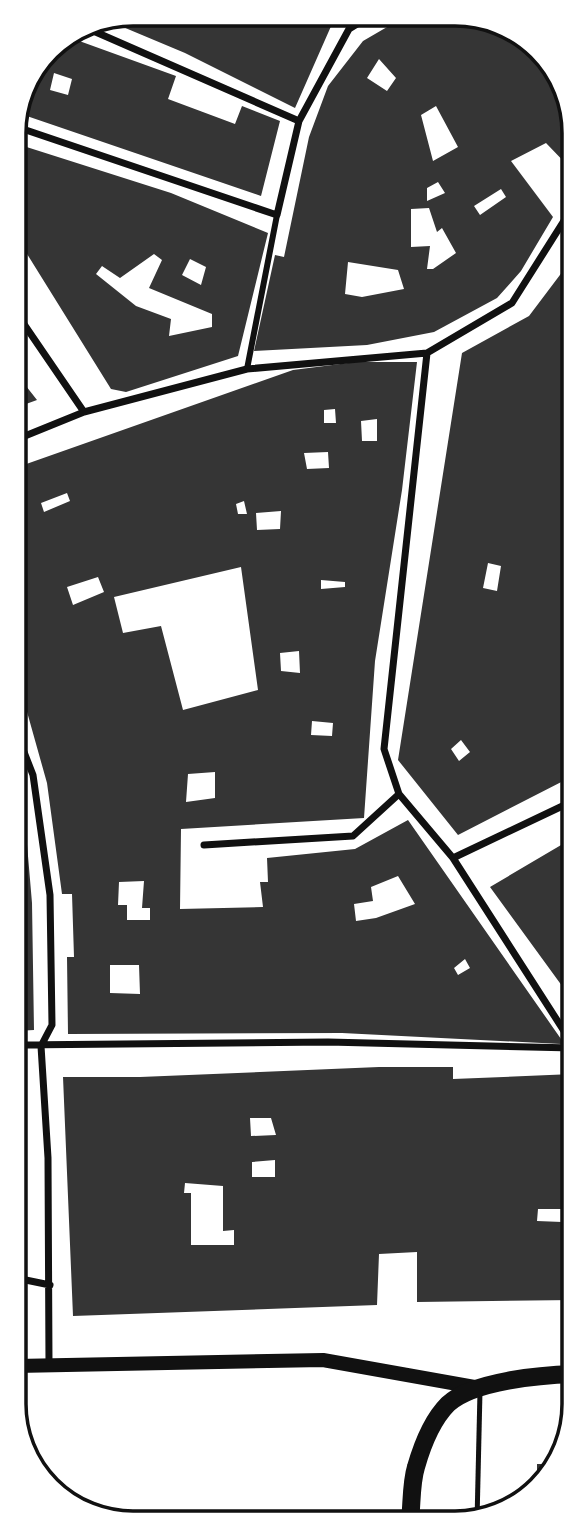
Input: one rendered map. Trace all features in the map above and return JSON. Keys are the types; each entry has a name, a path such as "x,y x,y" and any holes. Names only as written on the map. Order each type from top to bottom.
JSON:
{"main road":[{"path":"26,1365 323,1360 480,1388"},
{"path":"411,1511 415,1469 431,1429 449,1403 480,1388 545,1375 562,1374"}],"street":[{"path":"247,369 277,215 299,121 349,29 354,26"},
{"path":"97,33 299,121"},
{"path":"26,130 277,215"},
{"path":"26,436 85,412 247,369 427,353 512,303 562,224"},
{"path":"26,327 85,412"},
{"path":"427,353 384,749 399,794 453,858 562,1029"},
{"path":"26,757 33,775 50,895 52,1025 41,1046 48,1158 49,1364"},
{"path":"204,845 352,836 399,794"},
{"path":"453,858 562,806"},
{"path":"26,1045 328,1042 562,1046"},
{"path":"26,1280 50,1285"}],"lane":[{"path":"477,1508 480,1388"}],"building":[{"path":"331,26 295,108 185,53 123,27"},
{"path":"389,26 476,28 502,37 514,44 540,68 554,92 558,106 562,160 546,143 511,161 553,217 521,271 497,298 434,332 367,345 254,351 275,255 284,257 309,137 328,86 363,41","holes":["379,59 396,78 387,91 367,78","436,106 458,147 433,161 421,115","438,182 445,193 427,201 427,188","501,189 506,197 480,215 474,206","429,208 437,232 442,228 456,253 433,269 427,269 430,246 411,247 411,209","348,262 398,270 404,289 362,297 345,294"]},
{"path":"80,41 176,76 168,99 235,124 242,106 280,121 261,196 28,116 37,86 48,68","holes":["54,73 72,79 68,95 50,90"]},
{"path":"26,147 171,193 268,233 238,356 126,392 111,389 26,252","holes":["154,254 162,260 149,288 212,314 212,327 169,336 171,319 136,306 96,274 102,266 120,278","190,259 206,267 201,285 182,275"]},
{"path":"562,272 562,782 458,835 398,760 462,353 529,316","holes":["488,563 501,566 497,591 483,588","461,740 470,752 459,761 451,749"]},
{"path":"356,362 417,362 402,490 375,661 364,818 181,829 180,909 263,907 260,882 268,882 267,858 355,849 408,820 561,1039 561,1044 342,1033 68,1034 67,957 74,957 72,894 62,894 47,783 26,708 26,464 293,370","holes":["335,409 336,423 324,423 324,410","377,419 377,441 362,441 361,421","328,452 329,468 307,469 304,453","67,493 70,501 44,512 41,503","244,501 247,514 238,514 236,504","281,511 280,529 257,530 256,513","241,567 258,690 183,710 161,626 123,633 114,597","98,577 104,592 73,605 67,587","321,580 345,582 345,587 321,589","299,651 300,673 281,671 280,653","312,721 333,723 332,736 311,735","215,772 215,798 186,802 188,774","398,876 415,904 376,918 356,921 354,904 373,901 371,887","144,881 142,908 150,908 150,920 127,920 127,905 118,905 119,882","465,959 470,968 458,975 454,968","110,965 139,965 140,994 110,993"]},
{"path":"26,386 37,400 26,404"},
{"path":"26,832 32,903 34,1030 26,1030"},
{"path":"562,844 562,986 490,887"},
{"path":"379,1067 453,1067 453,1079 562,1074 562,1209 538,1209 537,1221 562,1222 562,1300 417,1302 417,1252 379,1254 377,1305 73,1316 63,1077 140,1077","holes":["250,1118 271,1118 276,1135 251,1136","275,1160 275,1177 252,1177 252,1162","185,1183 223,1186 223,1231 234,1230 234,1245 191,1245 191,1193 184,1193"]}]}
